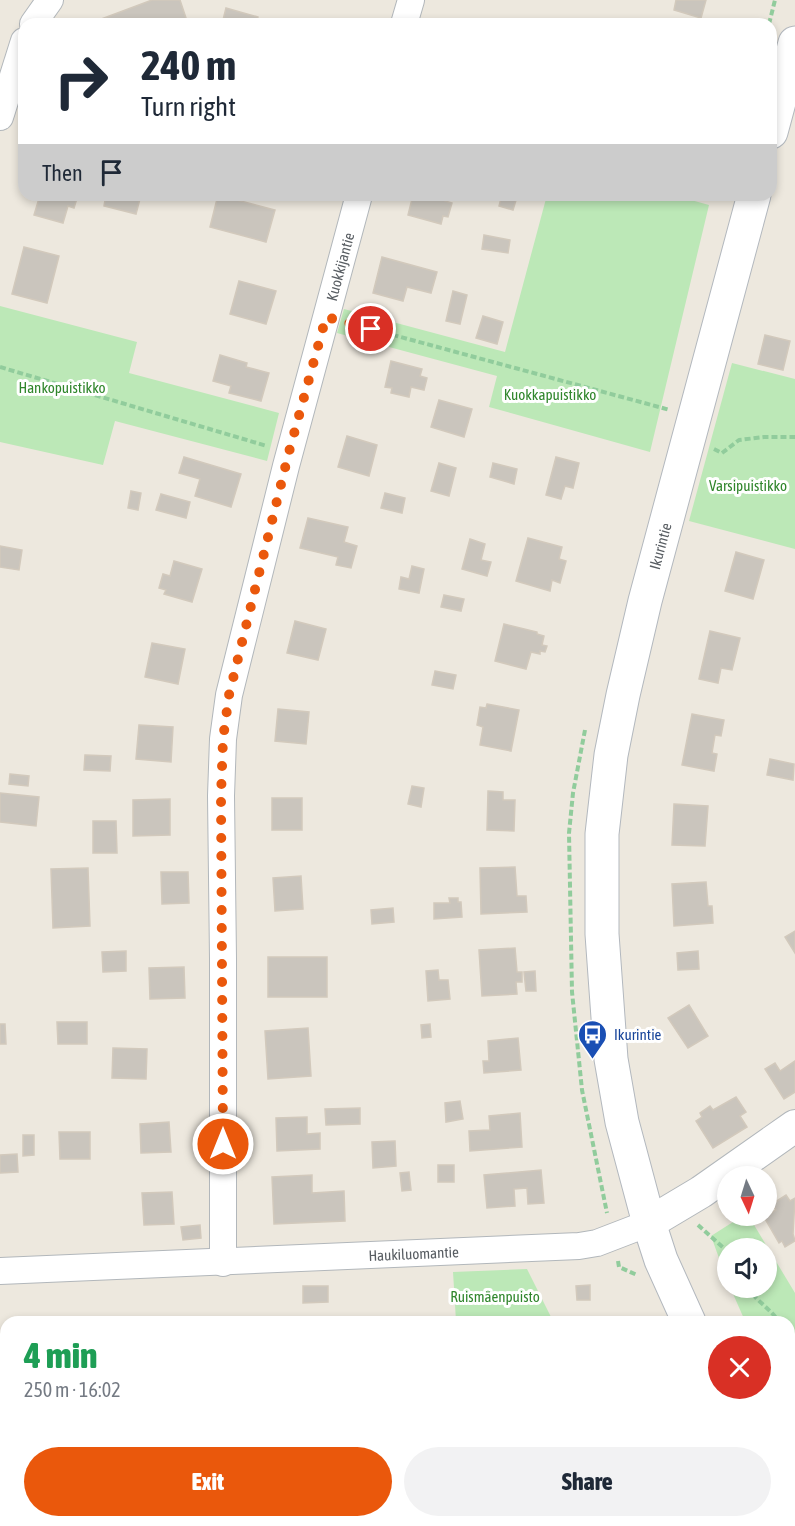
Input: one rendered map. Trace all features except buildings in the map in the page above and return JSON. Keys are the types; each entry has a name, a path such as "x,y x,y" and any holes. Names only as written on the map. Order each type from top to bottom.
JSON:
{"main road":[{"path":"777,110 795,44"},
{"name":"Ikurintie","path":"686,1316 661,1260 622,1122 611,1059 602,934 602,834 616,725 645,601 752,201"}],"street":[{"path":"37,18 50,0"},
{"path":"406,18 411,0"},
{"path":"0,117 18,60"},
{"name":"Kuokkijantie","path":"223,1263 221,796 223,739 229,695 289,452 357,201"},
{"name":"Haukiluomantie","path":"0,1272 579,1246 605,1240 649,1223 700,1192 795,1126"}],"path":[{"path":"770,18 775,0"},
{"path":"326,317 670,410"},
{"path":"0,367 289,452"},
{"path":"690,438 722,453 739,441 795,436"},
{"path":"677,1206 717,1242"},
{"path":"756,1298 775,1316"}],"green space":[{"name":"Kuokkapuistikko","path":"545,201 695,201 709,205 650,452 489,407 497,376 337,333 344,309 505,352"},
{"name":"Hankopuistikko","path":"0,306 137,342 129,373 279,413 267,461 115,421 103,465 0,442"},
{"name":"Varsipuistikko","path":"732,363 795,379 795,549 689,521"},
{"path":"727,1226 755,1226 762,1238 717,1238 717,1252 711,1236"},
{"path":"777,1263 795,1293 795,1316 743,1316 735,1298 777,1298"},
{"name":"Ruismäenpuisto","path":"527,1269 550,1316 456,1316 453,1272"}],"place":[{"name":"Ikurintie","path":"593,1060"}],"route":[{"path":"223,1144 221,796 223,739 229,695 289,452 326,317 371,329"}]}
